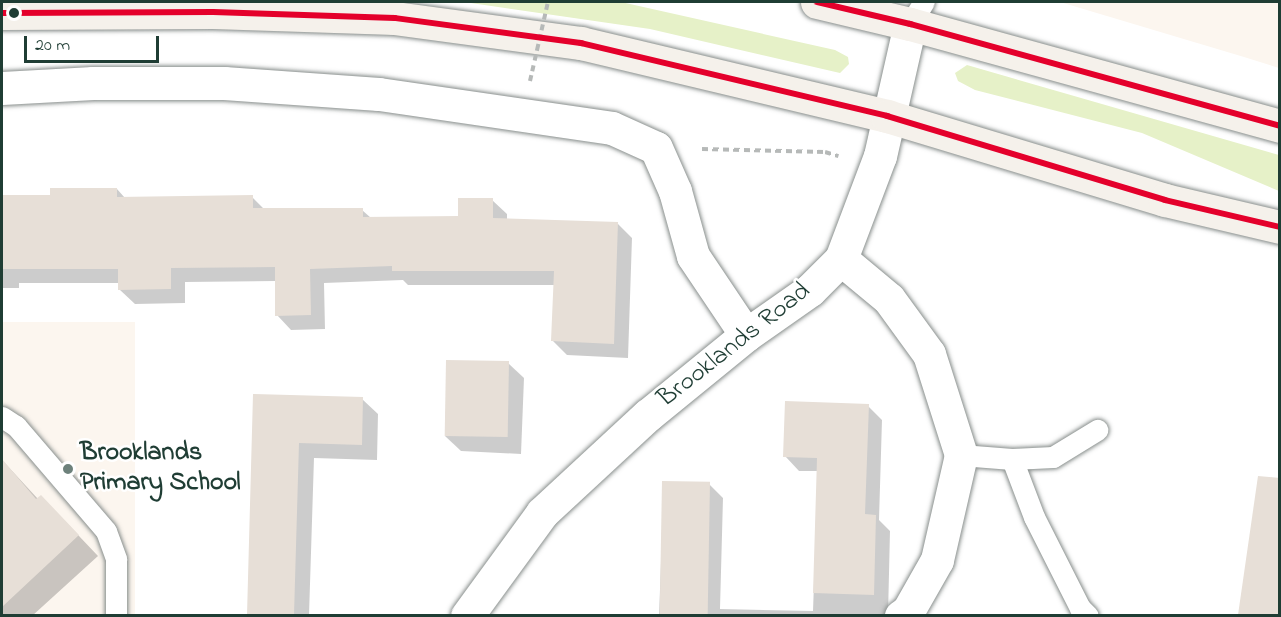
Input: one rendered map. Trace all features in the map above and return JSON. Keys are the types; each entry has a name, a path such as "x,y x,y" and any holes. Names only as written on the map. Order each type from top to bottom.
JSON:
{"highway":[{"path":"817,2 917,13 1280,126"},
{"path":"2,13 213,12 395,18 581,43 887,116 1165,200 1280,227"}],"street":[{"name":"Brooklands Road","path":"466,615 542,513 648,415 746,335 810,290 841,259 880,156 887,116 917,13"},
{"path":"2,88 93,83 224,83 379,94 612,128 656,148 675,191 693,256 746,335"},
{"path":"841,259 889,299 929,354 961,454 937,560 908,611 901,615"}],"lane":[{"path":"2,417 16,426 106,531 116,559 116,615"},
{"path":"961,454 1012,459 1053,457 1097,430"},
{"path":"1012,459 1034,517 1080,608 1089,615"}],"path":[{"path":"530,81 548,2"},
{"path":"656,148 828,154"}],"shaded area":[{"path":"1060,2 1279,2 1279,68 1244,57"},
{"name":"Brooklands Primary School","path":"2,322 135,322 135,616 2,616"}],"green space":[{"path":"464,2 621,2 835,50 848,57 849,64 840,73 650,29"},
{"path":"967,65 1279,155 1279,191 1142,133 975,90 958,81 955,73"}],"building":[{"path":"50,188 117,188 117,197 253,195 253,208 363,208 363,217 458,216 458,198 493,198 493,218 618,222 614,344 551,341 554,271 392,271 392,266 310,269 311,315 275,316 275,267 171,268 171,289 118,290 118,269 2,269 2,195 50,195"},
{"path":"446,360 509,361 508,437 445,436"},
{"path":"253,394 363,397 362,445 299,443 294,615 247,615"},
{"path":"785,401 869,404 865,514 876,515 874,595 813,593 817,458 783,457"},
{"path":"2,459 36,499 41,495 79,535 2,607"},
{"path":"1258,476 1280,478 1280,615 1238,615"},
{"path":"662,481 710,482 708,616 660,615"}],"transit line":[{"path":"817,2 910,24 1280,126"},
{"path":"2,13 213,12 395,18 581,43 887,116 1165,200 1280,227"}],"place":[{"name":"Brooklands Primary School","path":"68,469"}]}
